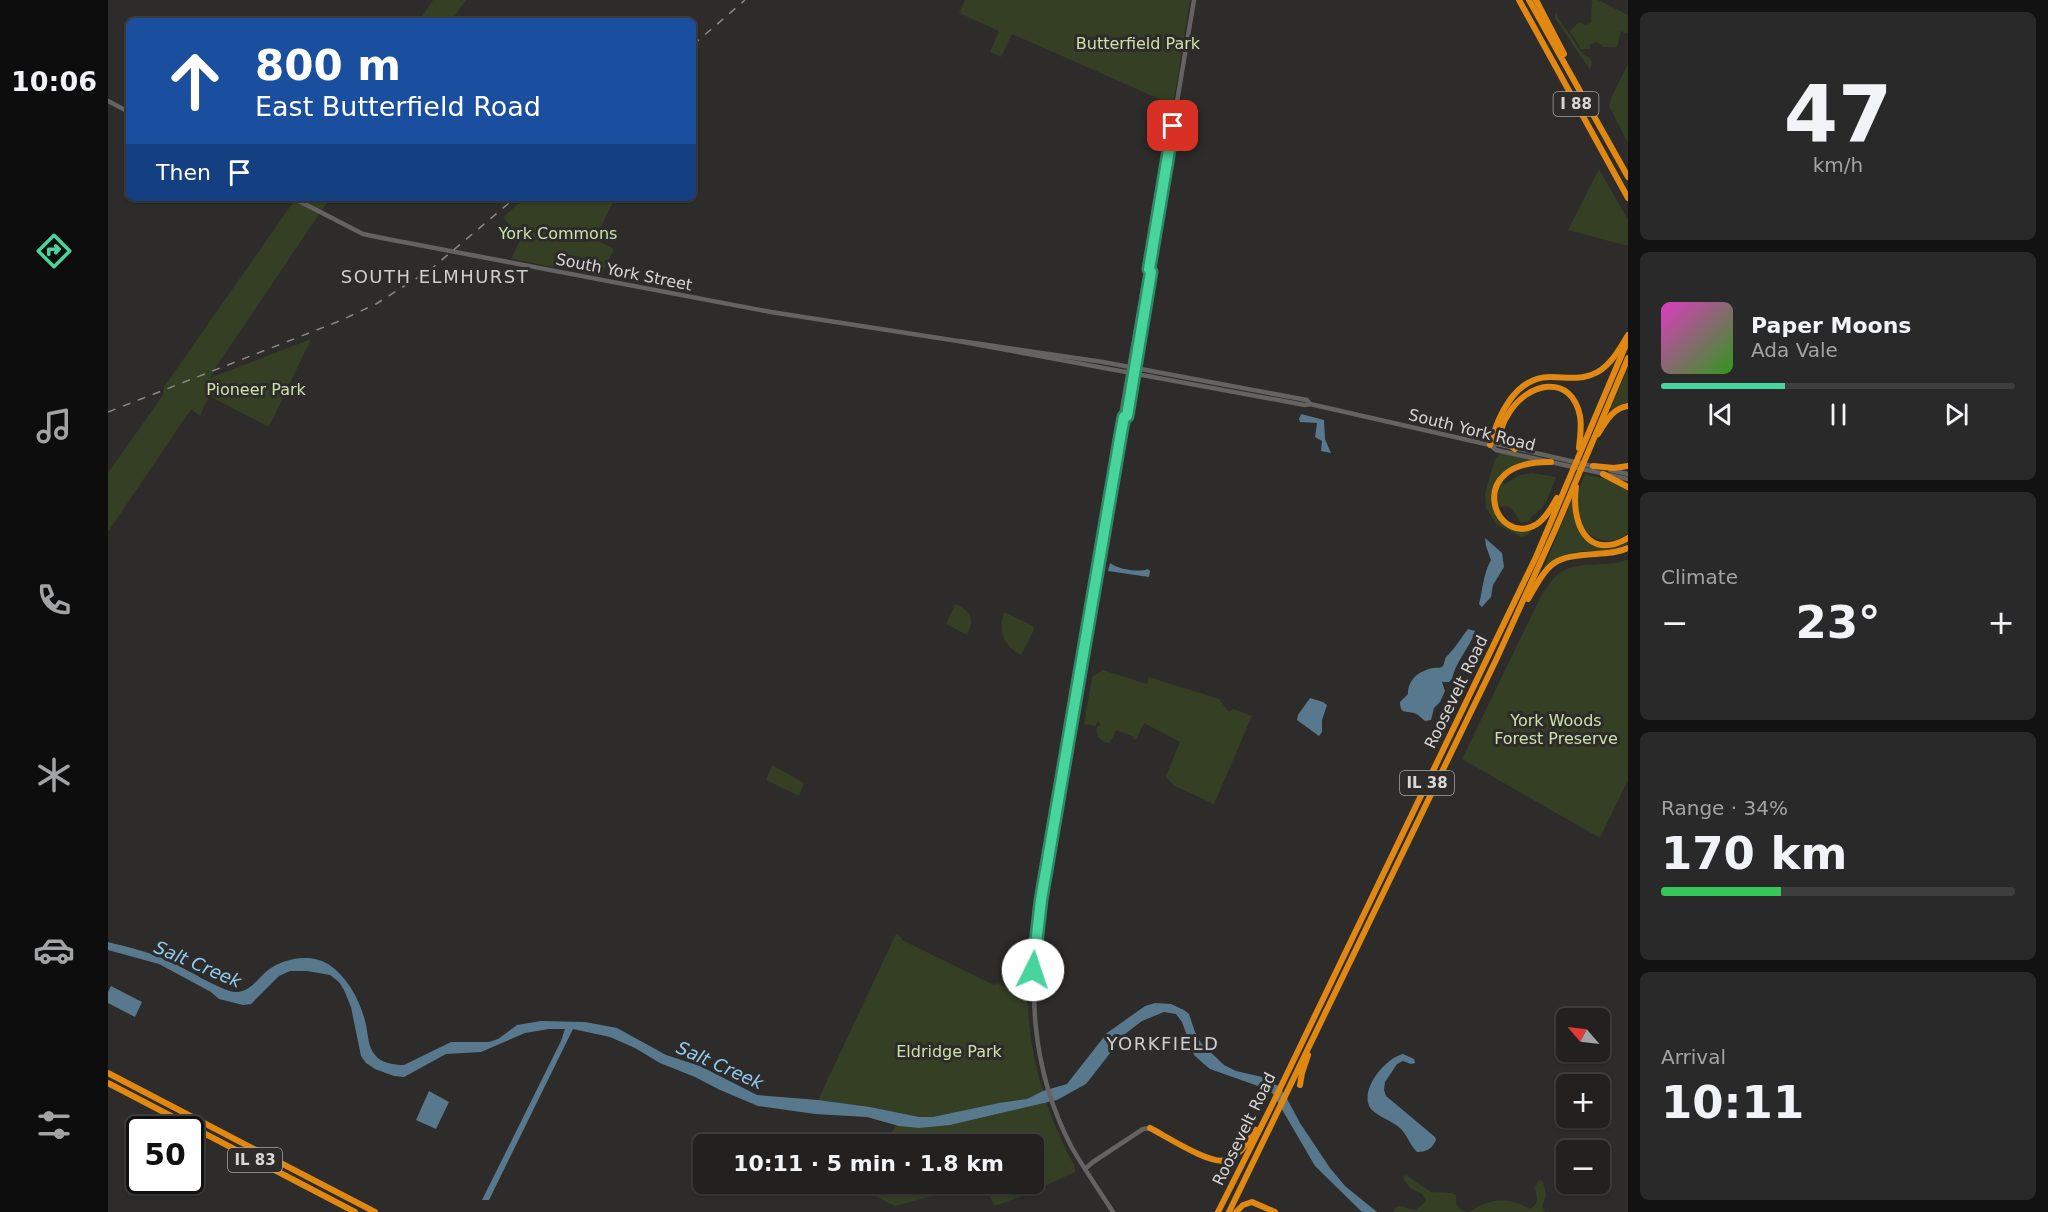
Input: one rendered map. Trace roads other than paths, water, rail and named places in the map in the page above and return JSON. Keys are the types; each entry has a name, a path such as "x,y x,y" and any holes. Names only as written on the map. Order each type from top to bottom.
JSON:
{"highway":[{"name":"I 88","path":"1518,0 1628,198"},
{"name":"I 88","path":"1529,0 1628,177"},
{"path":"1536,0 1590,109"},
{"path":"1490,445 1504,409 1522,386 1547,377 1583,378 1593,375 1605,367 1628,335"},
{"name":"Roosevelt Road","path":"1218,1212 1271,1107 1536,557 1628,340"},
{"name":"Roosevelt Road","path":"1228,1212 1512,625 1628,358"},
{"path":"1490,445 1513,406 1527,393 1542,386 1559,389 1573,399 1580,417 1581,429 1577,458"},
{"path":"1590,447 1611,414 1619,407 1628,406"},
{"path":"1502,426 1503,441 1515,448"},
{"path":"1551,462 1522,465 1500,479 1493,500 1502,519 1510,525 1519,527 1535,525 1545,516 1567,482"},
{"path":"1593,469 1628,466"},
{"path":"1603,474 1628,487"},
{"path":"1577,476 1574,498 1575,515 1586,537 1600,544 1615,544 1628,538"},
{"path":"1512,625 1542,576 1558,560 1576,555 1616,553 1628,548"},
{"path":"1300,1084 1305,1062 1344,972"},
{"name":"IL 83","path":"108,1073 375,1212"},
{"name":"IL 83","path":"108,1083 355,1212"},
{"path":"1150,1128 1209,1159 1221,1162 1233,1158 1242,1149 1271,1107"},
{"path":"1236,1212 1243,1205 1252,1202 1275,1212"}],"main road":[{"path":"1124,417 1121,415 1146,273 1149,269 1194,0"},
{"path":"108,101 126,110"},
{"name":"South York Street","path":"299,201 363,234 382,238 771,312 1135,371"},
{"path":"1113,1212 1072,1146 1048,1087 1038,1041 1033,997 1035,942 1124,417 1127,416 1135,371 1151,272 1149,269"},
{"name":"South York Street","path":"958,341 985,343 1118,365 1129,370"},
{"path":"1118,365 1125,362 1132,354"},
{"name":"South York Road","path":"1135,371 1143,376 1305,405 1310,404 1490,445 1496,450 1551,462 1563,462"},
{"name":"South York Road","path":"1135,371 1272,393 1307,400 1310,404"},
{"path":"1132,387 1143,376"},
{"path":"1490,445 1497,444 1593,469 1628,474"},
{"path":"1593,469 1603,474 1628,479"},
{"path":"1085,1169 1143,1129 1150,1128"}],"water":[{"path":"1301,414 1324,420 1325,439 1331,453 1321,451 1322,441 1315,437 1317,423 1300,422"},
{"path":"1485,538 1502,553 1504,567 1493,585 1491,597 1482,607 1479,604 1491,560"},
{"path":"1110,563 1128,570 1148,569 1149,577 1108,571"},
{"path":"1468,629 1475,631 1473,637 1452,679 1449,682 1442,682 1445,691 1434,708 1431,720 1425,721 1415,713 1403,711 1400,702 1408,694 1412,680 1423,671 1443,666 1446,657"},
{"path":"1310,698 1327,705 1322,720 1322,732 1319,736 1297,720"},
{"path":"108,942 161,958 235,992 249,988 268,970 282,962 305,958 328,964 342,976 353,991 361,1008 373,1052 384,1062 392,1064 404,1065 451,1042 489,1042 498,1039 517,1025 541,1021 585,1022 617,1028 666,1055 700,1066 757,1095 870,1107 919,1117 933,1117 1027,1099 1043,1091 1067,1084 1107,1033 1145,1006 1155,1003 1171,1004 1189,1014 1201,1043 1224,1065 1236,1071 1262,1077 1278,1086 1330,1168 1345,1186 1377,1212 1362,1212 1315,1166 1273,1094 1258,1086 1210,1069 1194,1055 1182,1022 1176,1014 1164,1012 1142,1021 1125,1034 1086,1084 1057,1100 950,1125 919,1128 899,1126 867,1117 815,1114 758,1106 660,1063 610,1037 573,1029 489,1200 482,1200 565,1029 525,1033 481,1052 446,1054 404,1077 394,1076 375,1069 361,1056 351,1007 339,982 330,975 290,971 279,976 251,1004 243,1005 219,999 211,992 159,964 108,950"},
{"path":"111,986 142,1002 135,1017 108,1003 108,992"},
{"path":"1403,1054 1414,1059 1415,1063 1403,1061 1397,1064 1385,1082 1384,1090 1386,1096 1435,1137 1433,1146 1423,1151 1417,1152 1400,1128 1372,1110 1368,1103 1370,1085 1375,1077 1388,1062"},
{"path":"429,1091 449,1102 436,1129 416,1120"}],"railway":[{"path":"696,42 745,0"},
{"path":"108,412 337,322 376,304 431,269 511,201"}],"district":[{"name":"SOUTH ELMHURST","path":"435,276"},
{"name":"YORKFIELD","path":"1163,1043"}],"park label":[{"name":"Butterfield Park","path":"1138,43"},
{"name":"York Commons","path":"558,233"},
{"name":"Pioneer Park","path":"256,389"},
{"name":"York Woods Forest Preserve","path":"1556,729"},
{"name":"Eldridge Park","path":"949,1051"}],"water label":[{"name":"Salt Creek","path":"198,964"},
{"name":"Salt Creek","path":"720,1065"}]}
